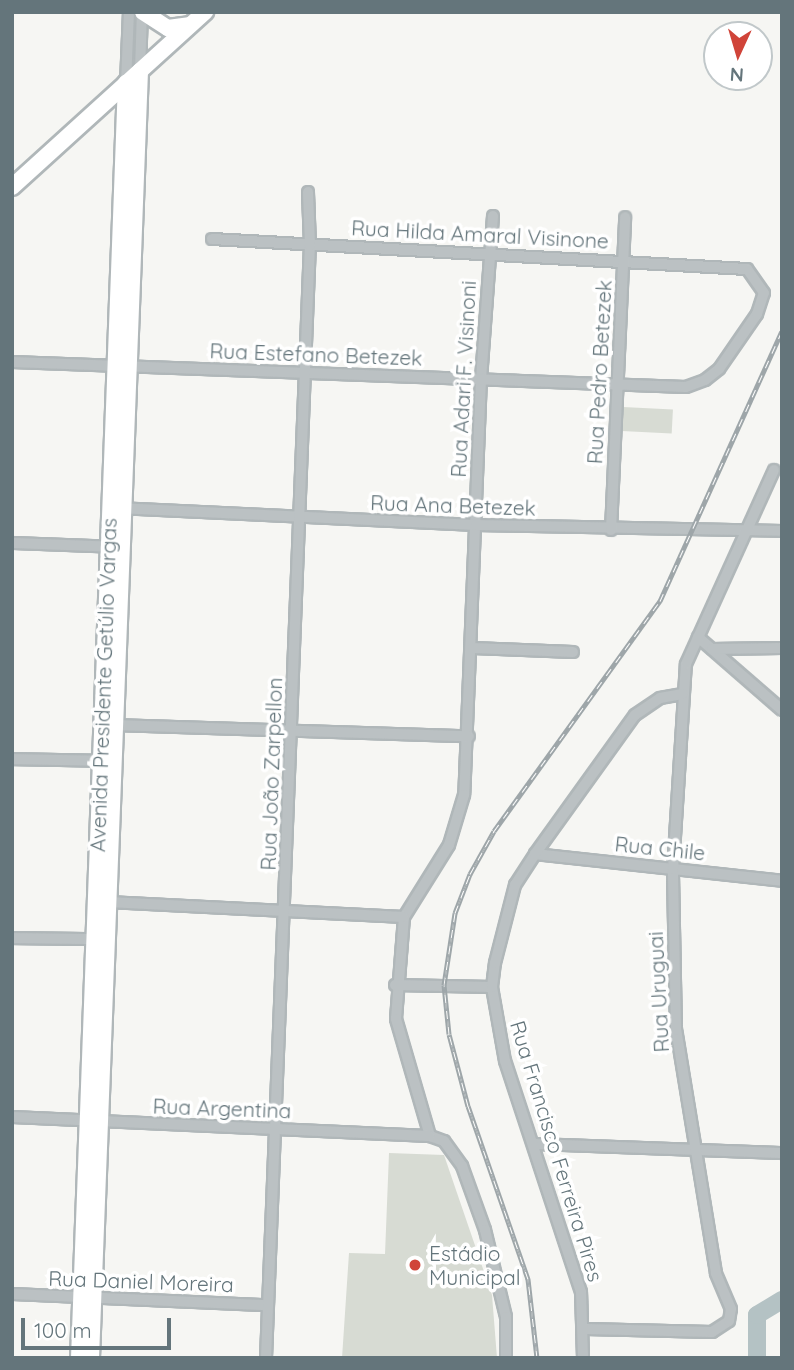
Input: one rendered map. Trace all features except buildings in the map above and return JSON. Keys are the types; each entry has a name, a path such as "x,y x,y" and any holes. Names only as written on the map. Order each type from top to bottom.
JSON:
{"main road":[{"path":"143,12 168,28 189,25"},
{"path":"12,187 205,12"},
{"name":"Avenida Presidente Getúlio Vargas","path":"121,366 140,71"},
{"name":"Avenida Presidente Getúlio Vargas","path":"79,1358 87,1299 117,508 126,83"},
{"name":"Avenida Presidente Getúlio Vargas","path":"100,939 108,902 106,761"},
{"name":"Avenida Presidente Getúlio Vargas","path":"87,1299 91,1358"}],"street":[{"name":"Avenida Presidente Getúlio Vargas","path":"126,83 129,12"},
{"name":"Avenida Presidente Getúlio Vargas","path":"140,71 143,12"},
{"name":"Rua João Zarpellon","path":"266,1358 310,245 308,192"},
{"name":"Rua Adari F. Visinoni","path":"404,917 449,845 464,795 469,736 481,378 493,216"},
{"name":"Rua Pedro Betezek","path":"611,530 625,217"},
{"name":"Rua Hilda Amaral Visinone","path":"212,239 623,259 747,269 764,293 757,314 719,369 705,380 686,387"},
{"name":"Rua Estefano Betezek","path":"12,362 686,387"},
{"name":"Rua Uruguai","path":"586,1328 712,1332 729,1321 731,1309 716,1273 676,1030 673,869 686,664 774,470"},
{"name":"Rua Ana Betezek","path":"117,508 300,519 611,530 782,531"},
{"path":"12,543 115,547"},
{"path":"698,637 782,710"},
{"path":"472,648 573,652"},
{"path":"712,649 782,648"},
{"name":"Rua Francisco Ferreira Pires","path":"583,1358 586,1328 568,1242 505,1061 492,987 504,917 515,885 534,854 635,715 660,698 683,694"},
{"path":"108,725 469,736"},
{"path":"12,759 106,761"},
{"name":"Rua Chile","path":"534,854 782,881"},
{"path":"108,902 404,917 396,985 400,1037 430,1136 444,1141 462,1166 485,1230 506,1317 506,1358"},
{"path":"12,938 100,939"},
{"path":"396,985 492,987"},
{"name":"Rua Argentina","path":"12,1117 430,1136"},
{"path":"534,1144 782,1153"},
{"name":"Rua Daniel Moreira","path":"12,1294 268,1305"}],"shaded area":[{"path":"623,407 673,410 672,434 622,431"},
{"name":"Estádio Municipal","path":"389,1153 444,1155 492,1295 497,1358 342,1358 349,1253 385,1254"}],"waterway":[{"path":"757,1358 757,1315 782,1300"}],"railway":[{"path":"537,1358 528,1279 468,1106 449,1034 444,985 455,913 470,874 494,831 660,601 782,331"}],"place":[{"name":"Estádio Municipal","path":"415,1265"}]}
